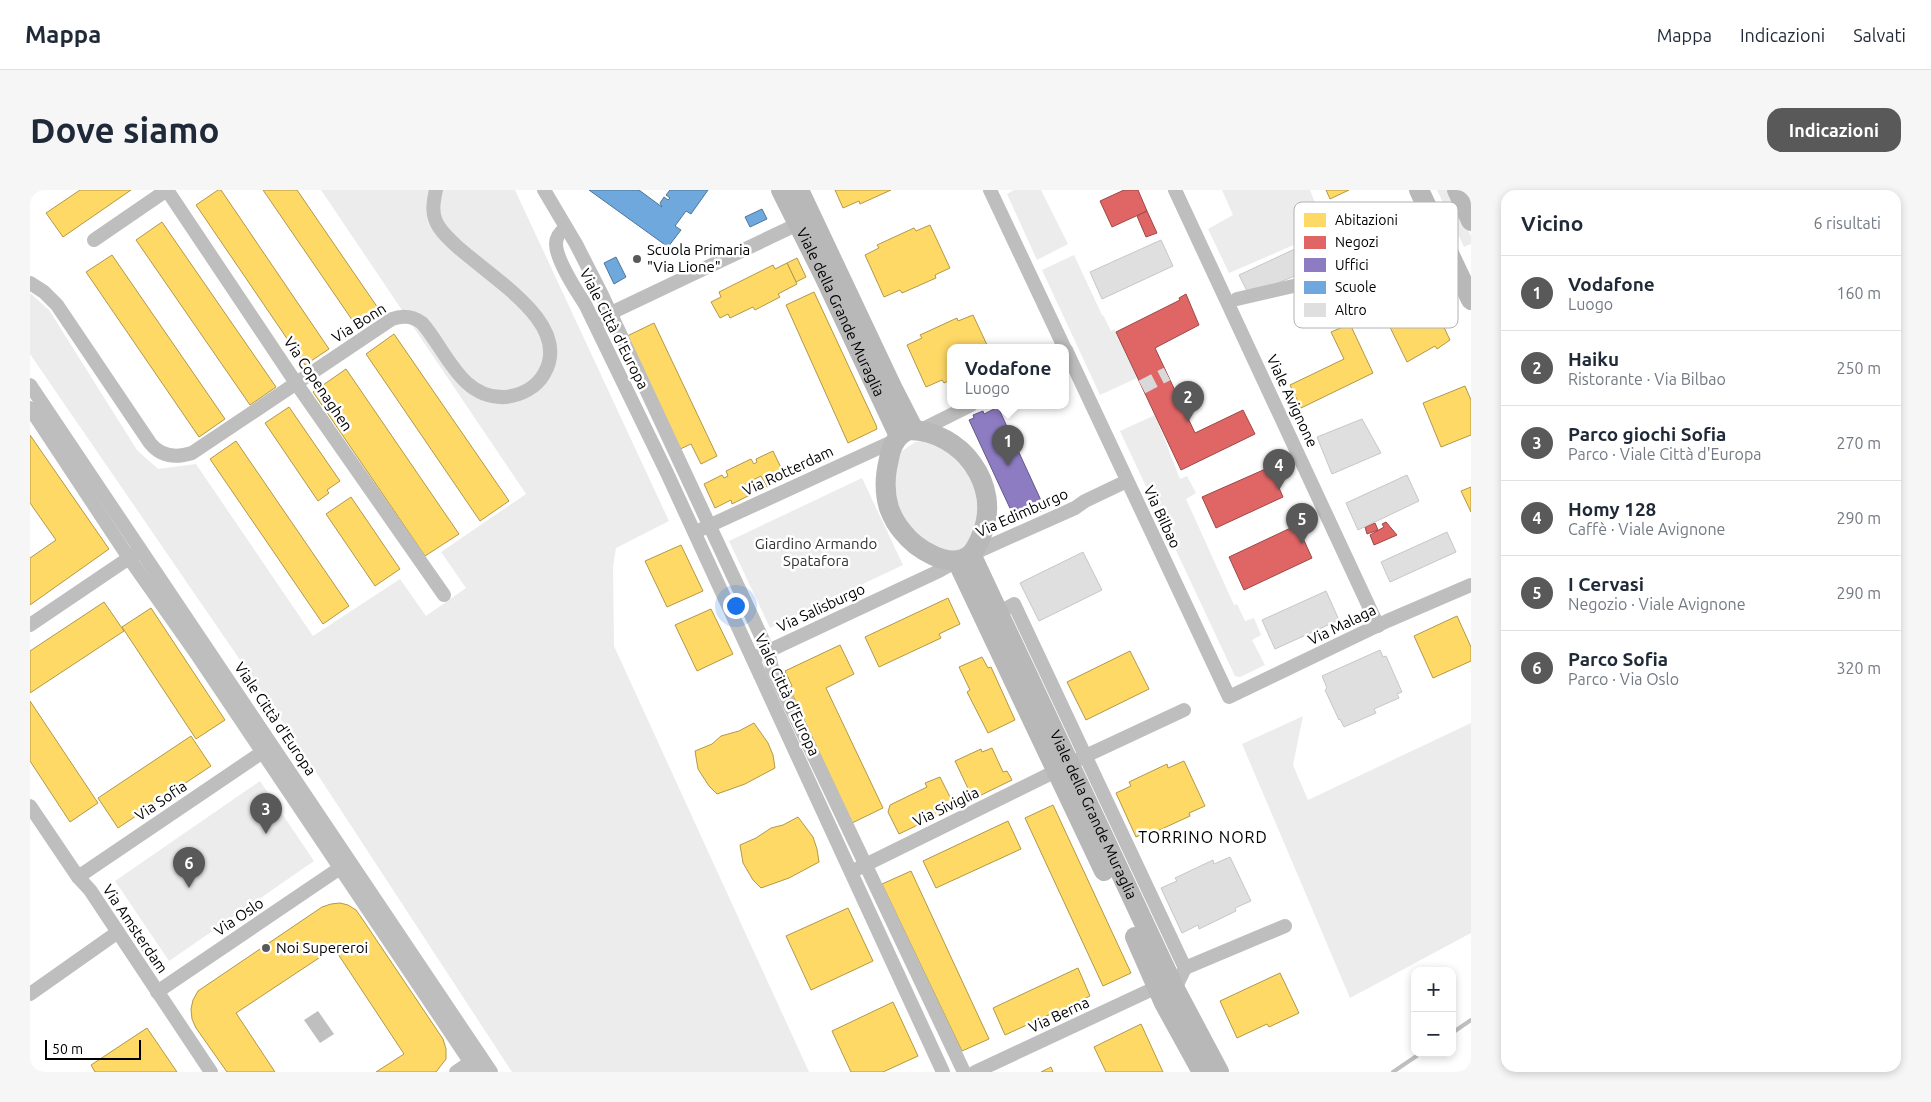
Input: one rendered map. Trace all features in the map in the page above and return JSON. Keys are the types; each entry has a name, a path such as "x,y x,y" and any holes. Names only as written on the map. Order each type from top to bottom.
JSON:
{"street":[{"path":"94,240 167,190"},
{"name":"Via Copenaghen","path":"167,190 296,383 444,595"},
{"name":"Via Bonn","path":"30,283 44,292 57,305 150,443 166,455 179,456 192,452 392,319 405,316 414,318 422,323 462,379 481,393 500,397 513,396 531,388 542,376 548,364 550,351 541,324 523,302 443,233 434,215 436,190"},
{"name":"Viale Città d'Europa","path":"544,190 576,244 612,317 768,651 772,668 964,1072"},
{"name":"Viale della Grande Muraglia","path":"780,190 907,434"},
{"name":"Viale della Grande Muraglia","path":"799,190 892,387 907,434"},
{"name":"Via Bilbao","path":"990,190 1061,344"},
{"name":"Viale Avignone","path":"1175,190 1378,626"},
{"path":"1419,190 1425,202"},
{"path":"1457,190 1471,221"},
{"path":"594,321 612,317 615,311 798,224"},
{"name":"Viale Città d'Europa","path":"566,228 557,239 558,253 577,294 586,304 694,533 943,1072"},
{"path":"1458,272 1471,300"},
{"path":"1237,299 1294,286"},
{"name":"Via Bilbao","path":"1069,360 1229,697"},
{"name":"Viale Città d'Europa","path":"30,385 135,554"},
{"name":"Viale Città d'Europa","path":"30,408 135,554 344,865 448,1004 476,1063 491,1072"},
{"path":"907,434 938,436 955,445 971,462 981,479 986,497 986,515 982,535 964,557 936,556 920,548 904,534 894,519 888,504 885,480 889,455 907,434 962,409"},
{"name":"Via Rotterdam","path":"694,533 907,434"},
{"name":"Via Edimburgo","path":"964,557 1075,508 1085,501 1127,481"},
{"path":"30,625 135,554"},
{"name":"Viale della Grande Muraglia","path":"964,557 998,613 1071,763 1126,917 1166,988 1219,1072"},
{"name":"Viale della Grande Muraglia","path":"964,557 1071,763"},
{"name":"Via Salisburgo","path":"752,658 939,571 964,557"},
{"name":"Via Malaga","path":"1229,697 1378,626 1468,589"},
{"name":"Via Siviglia","path":"850,872 1071,763 1184,710"},
{"name":"Via Sofia","path":"78,877 267,749"},
{"path":"1071,763 1185,968"},
{"name":"Via Amsterdam","path":"30,806 118,932 211,1072"},
{"name":"Via Oslo","path":"157,992 344,865"},
{"path":"1166,988 1185,968 1285,926"},
{"path":"30,994 118,932"},
{"name":"Viale della Grande Muraglia","path":"1166,988 1202,1072"},
{"name":"Via Berna","path":"975,1072 1166,988"},
{"path":"456,1072 476,1063"}],"green space":[{"path":"321,190 515,190 669,521 616,548 613,567 614,646 809,1072 512,1072 295,740 30,354 30,293 49,310 137,450 158,469 196,464 313,636 400,579 426,616 466,588 441,552 526,494"},
{"path":"1014,190 1041,190 1068,244 1037,260 1007,194"},
{"path":"1222,190 1310,190 1315,202 1294,202 1294,245 1229,273 1208,229 1233,215"},
{"path":"1437,190 1449,190 1455,202 1443,202"},
{"path":"1458,209 1471,236 1471,244 1464,247 1458,234"},
{"path":"1074,255 1102,315 1111,331 1115,329 1137,378 1100,395 1042,270"},
{"path":"1155,415 1180,479 1187,476 1196,493 1186,499 1234,605 1237,604 1245,621 1254,618 1261,635 1252,640 1265,665 1240,677 1234,674 1120,431"},
{"path":"925,441 944,447 973,480 979,516 968,546 960,550 952,552 933,548 907,524 896,500 894,476 901,452 915,442"},
{"name":"Giardino Armando Spatafora","path":"862,478 903,565 770,628 729,541"},
{"path":"1303,716 1293,765 1308,800 1471,723 1471,933 1350,998 1242,744"},
{"path":"260,781 314,861 169,961 115,881"}],"shaded area":[{"path":"318,1011 334,1034 320,1043 304,1020"}],"building: Abitazioni":[{"path":"80,190 131,190 63,237 46,213"},
{"path":"218,190 221,190 329,349 305,365 196,205"},
{"path":"263,190 297,190 380,311 357,327"},
{"path":"835,190 891,190 860,204 859,201 843,208"},
{"path":"1326,190 1349,190 1330,199"},
{"path":"162,222 276,387 250,405 136,240"},
{"path":"930,225 950,268 935,275 936,278 902,293 900,290 884,297 865,255 879,248 877,245 914,228 916,231"},
{"path":"112,255 225,419 199,437 86,272"},
{"path":"797,258 806,277 796,282 787,263"},
{"path":"787,263 797,284 778,294 780,297 755,310 753,307 730,318 728,314 720,318 711,302 721,297 719,292 773,265 775,269"},
{"path":"814,292 877,429 848,443 786,305"},
{"path":"973,315 987,344 947,344 947,382 944,383 942,380 926,387 907,345 922,338 920,335 957,318 958,321"},
{"path":"654,323 717,456 701,464 691,444 676,451 623,338"},
{"path":"1340,328 1352,328 1373,373 1301,408 1290,385 1344,359 1331,332"},
{"path":"1390,328 1444,328 1450,340 1437,349 1435,346 1407,362"},
{"path":"394,334 509,501 480,521 366,354"},
{"path":"346,369 459,534 425,556 313,392"},
{"path":"1465,386 1471,400 1471,435 1441,447 1423,403"},
{"path":"289,407 340,481 327,490 329,493 318,501 265,423"},
{"path":"30,435 109,549 30,605 30,558 56,540 30,503"},
{"path":"236,441 349,606 323,624 210,459"},
{"path":"773,451 785,476 772,482 773,485 767,487 761,476 747,483 752,494 732,504 731,500 715,508 704,484 722,475 724,478 728,476 726,471 751,459 754,464 757,462 756,459"},
{"path":"1471,487 1471,512 1461,491"},
{"path":"351,497 400,569 375,586 326,514"},
{"path":"681,545 703,591 667,607 645,561"},
{"path":"948,598 960,624 939,634 941,638 879,667 865,637"},
{"path":"104,602 124,631 30,693 30,651"},
{"path":"151,608 225,720 196,739 122,627"},
{"path":"711,609 733,654 697,671 675,625"},
{"path":"1457,616 1471,647 1471,661 1433,678 1414,636"},
{"path":"840,645 854,674 826,688 883,808 852,823 789,687 792,686 785,671"},
{"path":"1130,651 1149,689 1086,720 1067,682"},
{"path":"982,657 988,668 991,667 1015,720 988,733 967,692 970,690 959,667"},
{"path":"30,701 98,803 70,822 30,761"},
{"path":"754,723 768,743 773,755 775,768 745,784 717,794 709,786 698,769 695,751 712,744 721,736 739,731"},
{"path":"191,736 211,766 118,828 98,798"},
{"path":"992,748 1003,772 1007,771 1012,780 973,799 955,761 981,749 982,752"},
{"path":"1184,761 1205,806 1189,813 1190,816 1153,833 1152,830 1136,837 1116,793 1131,786 1129,782 1167,764 1168,768"},
{"path":"940,777 955,807 899,834 888,812 890,805 927,787 925,783"},
{"path":"1053,805 1131,973 1103,986 1025,818"},
{"path":"798,817 813,837 819,862 789,878 761,888 753,880 743,863 740,845 756,838 771,828 783,825"},
{"path":"1008,821 1021,849 936,888 923,861"},
{"path":"911,871 989,1039 962,1051 882,884"},
{"path":"340,903 356,910 361,917 443,1039 446,1059 436,1072 376,1072 404,1054 334,948 236,1013 275,1072 227,1072 196,1028 192,1019 191,1009 198,991 322,907"},
{"path":"848,908 873,961 811,990 786,936"},
{"path":"1078,968 1090,996 1005,1035 993,1008"},
{"path":"1280,973 1299,1013 1269,1027 1267,1024 1237,1038 1220,1001"},
{"path":"893,1002 918,1056 883,1072 851,1072 832,1031"},
{"path":"1141,1024 1163,1072 1106,1072 1094,1047"},
{"path":"147,1028 177,1072 95,1072 91,1065"},
{"path":"1051,1067 1053,1072 1041,1072"}],"building: Negozi":[{"path":"1124,190 1138,190 1147,211 1112,227 1100,201"},
{"path":"1147,211 1157,233 1146,237 1137,216"},
{"path":"1186,294 1199,325 1155,348 1195,433 1243,410 1255,434 1181,470 1116,332 1180,300 1179,298"},
{"path":"1270,467 1283,497 1216,528 1202,497"},
{"path":"1386,522 1397,535 1374,545 1370,535 1384,527 1382,524"},
{"path":"1375,523 1378,530 1367,534 1365,527"},
{"path":"1297,525 1312,558 1244,590 1229,557"}],"building: Uffici":[{"path":"994,409 999,409 1045,509 1022,520 1020,516 1015,519 969,420 974,418 973,415 983,411 984,414"}],"building: Scuole":[{"path":"589,190 639,190 662,207 660,203 664,197 668,200 670,198 666,195 670,190 708,190 691,214 686,211 675,226 681,230 668,247"},
{"path":"762,209 767,219 750,227 745,217"},
{"path":"616,257 626,277 614,284 604,263"}],"building: Altro":[{"path":"1161,240 1173,266 1102,299 1090,272"},
{"path":"1294,249 1294,276 1249,295 1239,275"},
{"path":"1362,419 1381,453 1332,474 1317,437"},
{"path":"1407,475 1419,501 1358,530 1346,503"},
{"path":"1447,532 1456,552 1390,582 1381,562"},
{"path":"1083,552 1102,590 1039,621 1020,583"},
{"path":"1326,591 1339,620 1275,649 1262,620"},
{"path":"1380,650 1383,657 1386,656 1402,692 1397,694 1399,698 1374,709 1376,713 1344,727 1325,690 1327,688 1322,676"},
{"path":"1230,857 1251,901 1235,908 1236,911 1199,929 1198,925 1182,933 1161,888 1177,881 1175,878 1213,860 1214,864"},
{"path":"150,945 156,955 148,960 142,950"}],"waterway":[{"path":"1456,1030 1471,1020"},
{"path":"1393,1072 1415,1057"}],"tunnel":[{"path":"1142,387 1167,374"}],"place":[{"name":"Scuola Primaria \"Via Lione\"","path":"637,259"},
{"name":"Haiku","path":"1188,422"},
{"name":"Vodafone","path":"1008,466"},
{"name":"Homy 128","path":"1279,490"},
{"name":"I Cervasi","path":"1302,544"},
{"name":"Parco giochi Sofia","path":"266,834"},
{"name":"Parco Sofia","path":"189,888"},
{"name":"Noi Supereroi","path":"266,948"}],"district":[{"name":"TORRINO NORD","path":"1203,837"}]}
